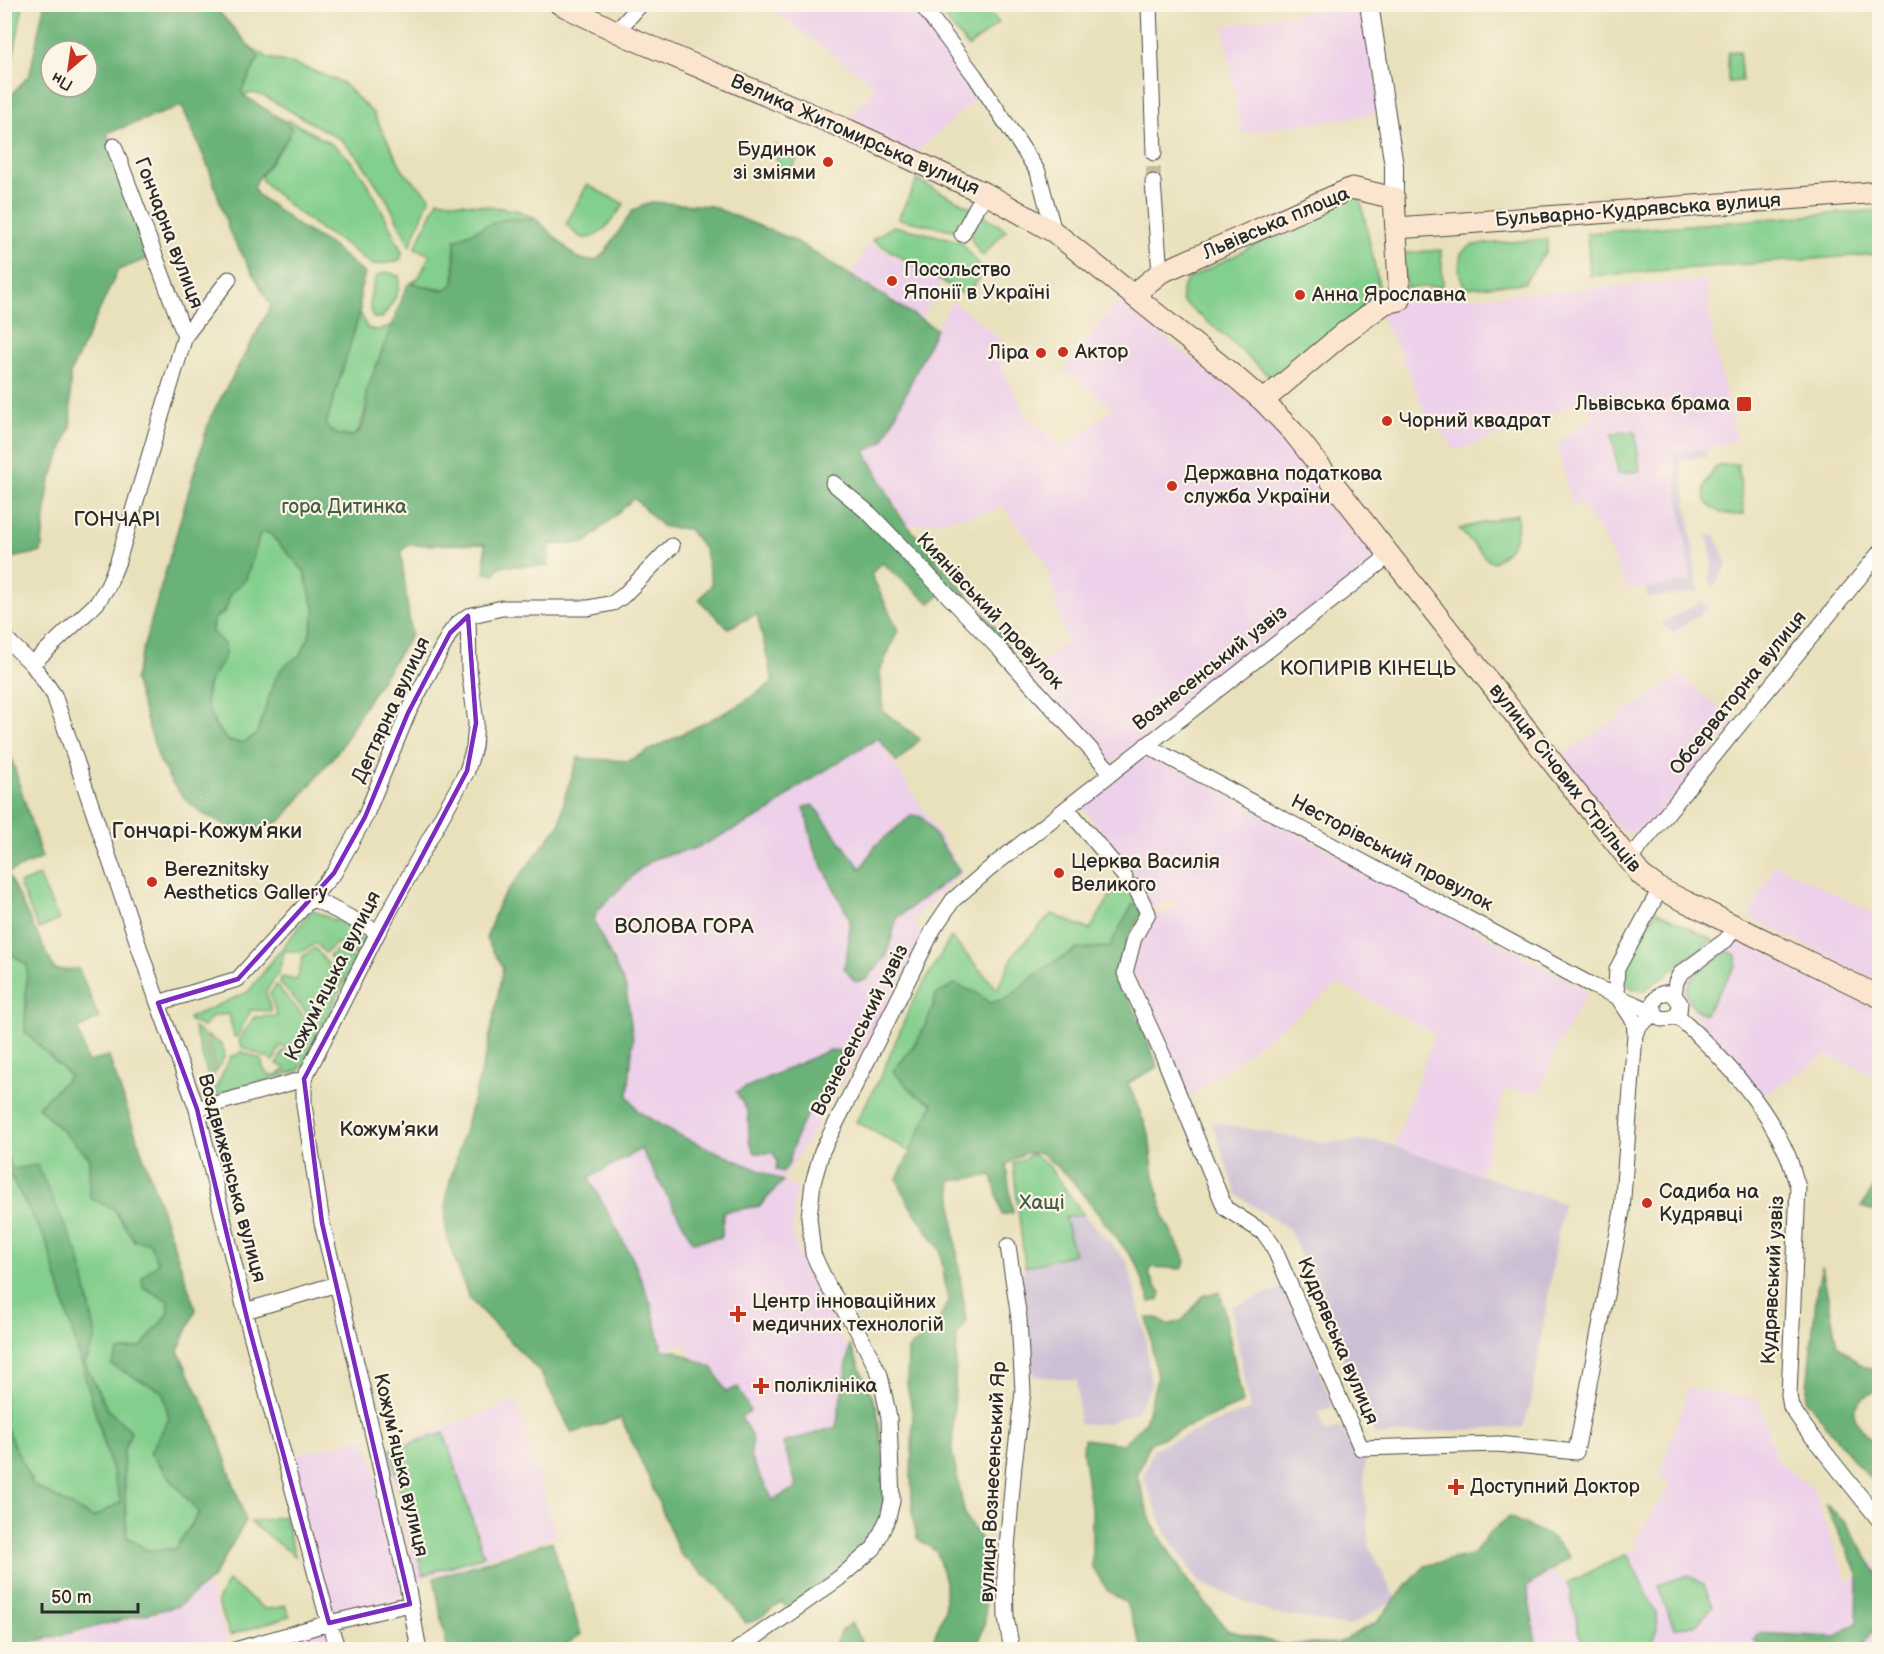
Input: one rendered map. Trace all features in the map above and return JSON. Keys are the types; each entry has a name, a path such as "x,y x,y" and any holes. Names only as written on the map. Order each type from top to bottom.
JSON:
{"main road":[{"name":"Велика Житомирська вулиця","path":"560,4 617,31 848,130 990,196 1054,232 1133,295"},
{"name":"Львівська площа","path":"1133,295 1160,273 1352,188 1394,198"},
{"name":"Бульварно-Кудрявська вулиця","path":"1396,228 1880,192"},
{"path":"1263,401 1344,333 1385,303 1400,300 1394,198"},
{"path":"1133,295 1263,401 1293,432 1391,554"},
{"name":"вулиця Січових Стрільців","path":"1391,554 1641,875 1660,889 1880,997"}],"street":[{"path":"617,31 640,4"},
{"path":"921,4 975,76 1038,172 1054,232"},
{"path":"1149,4 1154,153"},
{"path":"1369,4 1394,166 1394,198"},
{"name":"Гончарна вулиця","path":"114,146 185,336"},
{"path":"1153,182 1160,273"},
{"path":"962,234 977,206 990,196"},
{"name":"Гончарна вулиця","path":"32,664 97,603 108,586 118,561 185,336 229,279"},
{"name":"Киянівський провулок","path":"833,483 870,514 1000,650 1111,772"},
{"path":"468,616 502,608 588,608 613,603 672,546"},
{"name":"Обсерваторна вулиця","path":"1629,860 1880,552"},
{"name":"Вознесенський узвіз","path":"738,1650 838,1579 868,1554 882,1534 892,1501 889,1418 880,1375 856,1328 818,1268 813,1254 809,1217 817,1167 822,1151 934,928 953,900 1111,772 1391,554"},
{"name":"Дегтярна вулиця","path":"158,1003 238,980 334,873 365,817 408,713 450,633 468,616"},
{"name":"Кожумʼяцька вулиця","path":"419,1650 375,1447 322,1223 305,1115 304,1079 378,932 467,771 474,747 476,723 469,669 468,616"},
{"name":"Воздвиженська вулиця","path":"4,637 32,664 54,695 196,1109 245,1311 338,1650"},
{"name":"Несторівський провулок","path":"1146,745 1619,999 1655,1013"},
{"name":"Кудрявська вулиця","path":"1067,807 1130,882 1148,913 1134,938 1125,973 1164,1058 1225,1208 1264,1233 1274,1245 1361,1448 1498,1444 1576,1452 1622,1210 1635,1034"},
{"path":"1635,1034 1634,1021 1619,999 1616,986 1617,969 1660,889"},
{"path":"312,898 378,932"},
{"path":"1674,995 1680,974 1726,940 1735,926"},
{"path":"1666,993 1674,995 1680,1003 1676,1015 1665,1020 1655,1013 1653,1004 1657,996 1666,993"},
{"path":"1635,1034 1639,1026 1655,1013"},
{"name":"Кудрявський узвіз","path":"1676,1015 1705,1041 1730,1069 1767,1119 1787,1155 1798,1186 1789,1395 1791,1407 1880,1521"},
{"path":"196,1109 304,1079"},
{"name":"вулиця Вознесенський Яр","path":"1008,1246 1020,1318 1023,1392 1005,1572 1006,1618 1012,1650"},
{"path":"245,1311 337,1284"},
{"path":"235,1650 329,1623 410,1604"}],"highlighted area":[{"path":"468,616 476,723 467,771 304,1079 322,1223 410,1604 329,1623 249,1327 197,1109 158,1003 238,979 334,873 365,817 408,713 450,633"}],"shaded area":[{"path":"778,4 917,5 983,92 916,153 845,124 875,86 772,10"},
{"path":"1347,5 1364,5 1382,113 1241,133 1224,26"},
{"path":"869,242 941,283 919,323 848,280"},
{"path":"1707,280 1712,335 1737,440 1706,449 1673,454 1691,583 1628,590 1603,536 1585,511 1583,504 1572,505 1557,444 1580,425 1593,421 1586,399 1485,441 1456,450 1424,411 1399,350 1378,312 1405,302"},
{"path":"953,301 1013,350 1001,365 1013,390 1028,417 1063,448 1113,408 1064,369 1118,301 1248,402 1273,425 1377,551 1377,560 1109,764 1028,674 1067,641 1045,561 1003,507 979,514 908,526 865,451"},
{"path":"1706,449 1707,457 1681,461 1699,592 1647,598 1646,588 1691,582 1673,454"},
{"path":"1707,535 1716,536 1727,566 1713,588 1709,579 1713,561"},
{"path":"1702,601 1709,608 1673,633 1661,624"},
{"path":"1680,675 1735,722 1651,825 1642,831 1625,833 1617,827 1561,756"},
{"path":"878,738 963,872 912,919 921,937 921,945 866,1043 783,1181 798,1189 794,1203 793,1239 813,1286 869,1386 875,1410 784,1528 684,1343 664,1350 628,1268 556,1121 626,988 594,921 597,912 639,870 656,858 696,848 769,812 798,787"},
{"path":"1144,755 1155,756 1588,991 1554,1054 1539,1094 1505,1089 1481,1175 1394,1146 1435,1034 1339,984 1185,1100 1131,963 1149,918 1181,906 1173,900 1150,908 1135,882 1137,879 1081,805"},
{"path":"1776,864 1879,916 1878,981 1748,917"},
{"path":"1741,942 1879,1008 1879,1077 1826,1055 1757,1100 1689,1007 1681,986 1685,978"},
{"path":"1212,1122 1325,1143 1376,1140 1563,1203 1531,1403 1523,1427 1375,1435 1289,1229 1237,1195"},
{"path":"1083,1214 1128,1263 1145,1333 1151,1386 1136,1412 1105,1424 1079,1424 1077,1380 1034,1376 1020,1281 1025,1267 1058,1259 1065,1218"},
{"path":"1286,1287 1333,1407 1319,1412 1325,1432 1341,1427 1351,1451 1365,1456 1364,1483 1369,1545 1396,1600 1349,1626 1272,1613 1199,1582 1167,1535 1143,1477 1154,1448 1250,1409 1231,1307"},
{"path":"1688,1388 1758,1399 1777,1460 1812,1488 1848,1583 1879,1561 1879,1649 1537,1649 1526,1587 1550,1571 1568,1583 1641,1546 1635,1538 1671,1487 1660,1475"},
{"path":"516,1401 557,1536 418,1580 398,1505 402,1499 399,1487 394,1485 385,1453 387,1449"},
{"path":"367,1437 404,1594 401,1599 336,1616 331,1612 288,1457"},
{"path":"207,1583 231,1649 9,1650 178,1606"},
{"path":"327,1627 334,1650 246,1650"}],"green space":[{"path":"5,4 23,5 14,53 5,69"},
{"name":"гора Дитинка","path":"44,5 213,5 259,57 242,90 243,95 291,127 290,135 256,182 254,188 257,194 300,227 328,243 365,274 360,290 360,312 326,424 336,434 351,436 361,427 366,412 366,392 407,286 411,283 439,290 446,289 453,284 455,277 455,240 505,219 536,219 576,257 596,260 605,252 633,210 651,202 711,206 796,241 936,329 883,442 865,451 901,518 1007,641 1002,645 948,589 930,603 882,563 871,574 898,630 880,671 883,711 920,739 897,762 878,738 798,787 769,812 696,848 656,858 639,870 597,911 594,921 626,988 633,1039 628,1096 639,1112 674,1133 783,1181 760,1206 723,1212 722,1237 693,1242 641,1149 589,1178 633,1259 651,1304 662,1350 676,1351 713,1368 726,1392 738,1387 750,1411 741,1417 753,1439 750,1457 773,1500 797,1487 783,1443 836,1427 850,1345 877,1408 884,1466 884,1513 869,1546 843,1569 787,1608 782,1602 756,1620 746,1623 721,1589 680,1554 621,1418 572,1433 540,1372 469,1298 448,1240 445,1221 447,1192 487,1051 503,968 486,939 499,902 560,824 565,796 578,758 628,761 736,707 773,682 757,614 728,628 699,600 712,584 705,550 689,529 663,527 634,498 585,543 549,545 548,566 500,566 494,575 485,573 485,544 407,545 401,552 411,635 370,697 341,747 282,820 252,834 235,830 202,813 186,800 170,780 159,759 134,680 210,418 271,306 229,231 210,171 182,106 107,133 152,257 118,270 70,374 71,426 49,484 41,552 5,559 5,102 30,74","holes":["269,533 304,571 315,611 309,638 300,655 283,667 276,678 256,735 243,743 229,741 215,727 206,701 207,686 224,658 226,650 223,643 212,632 212,625 214,619 226,609 230,594 246,579 260,534"]},
{"path":"952,5 984,5 999,23 968,47 941,13"},
{"path":"249,46 268,58 298,65 341,82 373,113 404,172 430,197 410,246 387,200 361,161 342,140 264,96 253,93 243,95 242,90 259,58"},
{"path":"1739,51 1742,81 1728,82 1728,52"},
{"path":"288,120 337,148 357,168 402,252 401,258 396,262 372,265 345,244 321,230 262,181 262,174 290,135 291,127 286,122"},
{"path":"774,144 798,156 790,174 782,170 772,150"},
{"path":"917,180 972,208 958,229 952,230 898,219"},
{"path":"587,185 624,204 600,233 587,238 579,236 566,224"},
{"path":"1352,196 1360,197 1382,300 1273,380 1182,301 1182,290 1188,279"},
{"path":"438,200 516,210 536,219 512,220 494,224 455,240 454,280 446,289 433,288 411,283 418,279 430,255 415,248"},
{"path":"1879,210 1879,254 1590,276 1587,233"},
{"path":"980,213 1006,230 983,256 974,245 971,235"},
{"path":"893,226 960,241 985,272 965,295 872,240"},
{"path":"1547,239 1547,250 1524,283 1466,288 1463,284 1459,271 1461,253 1472,245"},
{"path":"1441,250 1443,286 1406,288 1403,253"},
{"path":"387,272 399,276 399,287 382,318 373,318 370,297 373,286 377,276"},
{"path":"360,312 367,328 376,330 392,325 366,392 367,405 358,432 353,436 338,435 328,429 326,424"},
{"path":"1635,431 1640,471 1618,474 1612,434"},
{"path":"1738,464 1744,514 1726,514 1711,507 1704,494 1705,486 1718,467"},
{"path":"1517,514 1518,523 1514,542 1494,562 1488,560 1459,529"},
{"path":"269,533 304,571 315,611 309,638 300,655 283,667 276,678 256,735 243,743 229,741 210,715 207,694 223,643 212,632 214,619 223,614 230,594 246,579 260,534"},
{"path":"4,734 42,858 7,873 55,970 79,969 99,1018 78,1029 87,1062 109,1057 196,1310 178,1351 214,1425 246,1521 212,1579 178,1606 5,1649 5,1426 33,1485 93,1518 121,1502 47,1243 5,1165 5,1153 13,1169 37,1165 79,1256 96,1336 85,1364 107,1409 131,1431 123,1453 127,1537 147,1550 175,1549 199,1513 150,1453 169,1419 163,1392 111,1365 119,1351 141,1347 169,1313 168,1301 143,1287 142,1277 158,1263 149,1242 135,1241 114,1209 90,1198 89,1157 38,1107 70,1076 25,1032 27,965 5,949"},
{"path":"813,805 861,869 875,846 912,815 922,817 960,871 897,918 887,955 866,980 855,982 844,968 850,920 814,849 804,807"},
{"path":"39,876 59,920 39,929 19,884"},
{"path":"1118,883 1133,893 1138,906 1133,905 1109,947 1077,949 1043,969 1008,998 991,1003 975,992 936,995 920,1036 893,1071 915,1094 933,1103 911,1152 856,1122 881,1076 911,1005 951,937 997,989 1016,951 1052,914 1090,930"},
{"path":"1133,904 1138,906 1142,912 1122,953 1116,976 1138,1017 1158,1067 1128,1083 1149,1134 1153,1171 1164,1217 1186,1261 1182,1269 1152,1267 1149,1274 1161,1292 1159,1300 1150,1302 1137,1264 1071,1179 1041,1153 1024,1153 1006,1165 1013,1213 1002,1215 992,1175 951,1181 954,1230 966,1321 957,1337 952,1451 965,1516 987,1549 985,1622 977,1649 929,1650 945,1610 945,1582 937,1552 917,1538 913,1517 911,1478 913,1416 907,1384 908,1349 934,1330 948,1301 940,1250 907,1201 897,1179 933,1104 915,1094 893,1071 920,1036 936,995 954,984 975,992 991,1003 1008,998 1043,969 1077,949 1109,947"},
{"path":"312,910 360,932 363,944 356,956 337,943 325,953 316,943 300,953 285,950 278,973 266,992 271,1011 251,1010 237,1037 234,1037 229,1014 213,1016 203,1027 190,1021 189,1018 248,992"},
{"path":"1656,911 1713,940 1644,991 1639,991 1629,985 1624,969"},
{"path":"315,948 333,970 309,1015 279,982 282,977 297,980 303,956"},
{"path":"4,949 27,965 25,1032 70,1076 38,1107 89,1157 90,1198 114,1209 134,1241 149,1242 159,1263 142,1277 168,1301 169,1313 141,1347 119,1351 163,1392 169,1419 150,1453 199,1513 175,1549 147,1550 127,1537 123,1453 131,1431 107,1409 85,1364 96,1336 5,1153"},
{"path":"338,949 355,961 300,1070 287,1074 284,1067 277,1064 283,1051 296,1055 339,969 329,956"},
{"path":"1728,951 1736,955 1736,965 1704,1015 1692,1005 1687,996 1687,987 1691,979"},
{"path":"276,985 307,1020 294,1050 280,1046 274,1061 242,1047 239,1041 254,1017 277,1016 270,994"},
{"path":"194,1028 202,1033 214,1075 210,1082"},
{"path":"206,1035 222,1045 225,1055 216,1072"},
{"path":"829,1050 844,1051 798,1131 788,1165 783,1172 776,1170 777,1161 773,1153 755,1153 749,1140 748,1112 736,1092"},
{"path":"241,1051 262,1060 263,1068 268,1074 275,1075 283,1071 284,1075 212,1096 231,1056"},
{"name":"Хащі","path":"1033,1154 1048,1165 1083,1214 1065,1218 1074,1254 1025,1267 1013,1164"},
{"path":"4,1165 47,1243 121,1502 93,1518 33,1485 5,1426"},
{"path":"1879,1180 1879,1212 1861,1207"},
{"path":"1822,1267 1837,1345 1867,1368 1879,1369 1879,1390 1858,1402 1854,1409 1858,1424 1879,1447 1879,1489 1806,1399 1817,1288"},
{"path":"1220,1291 1243,1403 1150,1443 1137,1476 1152,1524 1187,1580 1227,1630 1284,1645 1338,1643 1377,1622 1425,1566 1474,1554 1487,1535 1509,1517 1552,1537 1570,1557 1527,1587 1537,1649 1143,1649 1126,1603 1108,1591 1092,1567 1092,1515 1083,1451 1084,1439 1123,1444 1145,1422 1157,1379 1147,1318 1157,1318 1167,1325 1182,1321 1203,1296"},
{"path":"444,1433 484,1556 423,1575 390,1450"},
{"path":"1825,1504 1845,1521 1879,1577 1879,1622 1864,1644 1852,1649 1770,1649 1754,1642 1759,1633 1835,1637 1857,1622 1858,1574"},
{"path":"284,1516 295,1556 250,1522"},
{"path":"552,1541 581,1634 560,1649 451,1650 447,1648 434,1578"},
{"path":"1627,1554 1656,1613 1657,1631 1651,1647 1598,1648 1581,1639 1568,1583"},
{"path":"1688,1575 1703,1584 1713,1606 1697,1624 1674,1629 1658,1585"},
{"path":"228,1581 265,1609 285,1605 290,1616 230,1635 217,1601"},
{"path":"851,1623 865,1649 832,1649 843,1629"}],"tunnel":[{"path":"1153,182 1154,153"}],"place":[{"name":"Будинок зі зміями","path":"828,162"},
{"name":"Посольство Японії в Україні","path":"892,281"},
{"name":"Анна Ярославна","path":"1300,295"},
{"name":"Актор","path":"1063,352"},
{"name":"Ліра","path":"1041,353"},
{"name":"Львівська брама","path":"1744,404"},
{"name":"Чорний квадрат","path":"1387,421"},
{"name":"Державна податкова служба України","path":"1172,486"},
{"name":"Церква Василія Великого","path":"1059,873"},
{"name":"Bereznitsky Aesthetics Gallery","path":"152,882"},
{"name":"Садиба на Кудрявці","path":"1647,1203"},
{"name":"Центр інноваційних медичних технологій","path":"738,1314"},
{"name":"поліклініка","path":"761,1386"},
{"name":"Доступний Доктор","path":"1456,1487"}],"district":[{"name":"ГОНЧАРІ","path":"117,519"},
{"name":"КОПИРІВ КІНЕЦЬ","path":"1368,668"},
{"name":"Гончарі-Кожумʼяки","path":"207,831"},
{"name":"ВОЛОВА ГОРА","path":"684,926"},
{"name":"Кожумʼяки","path":"389,1129"}]}
